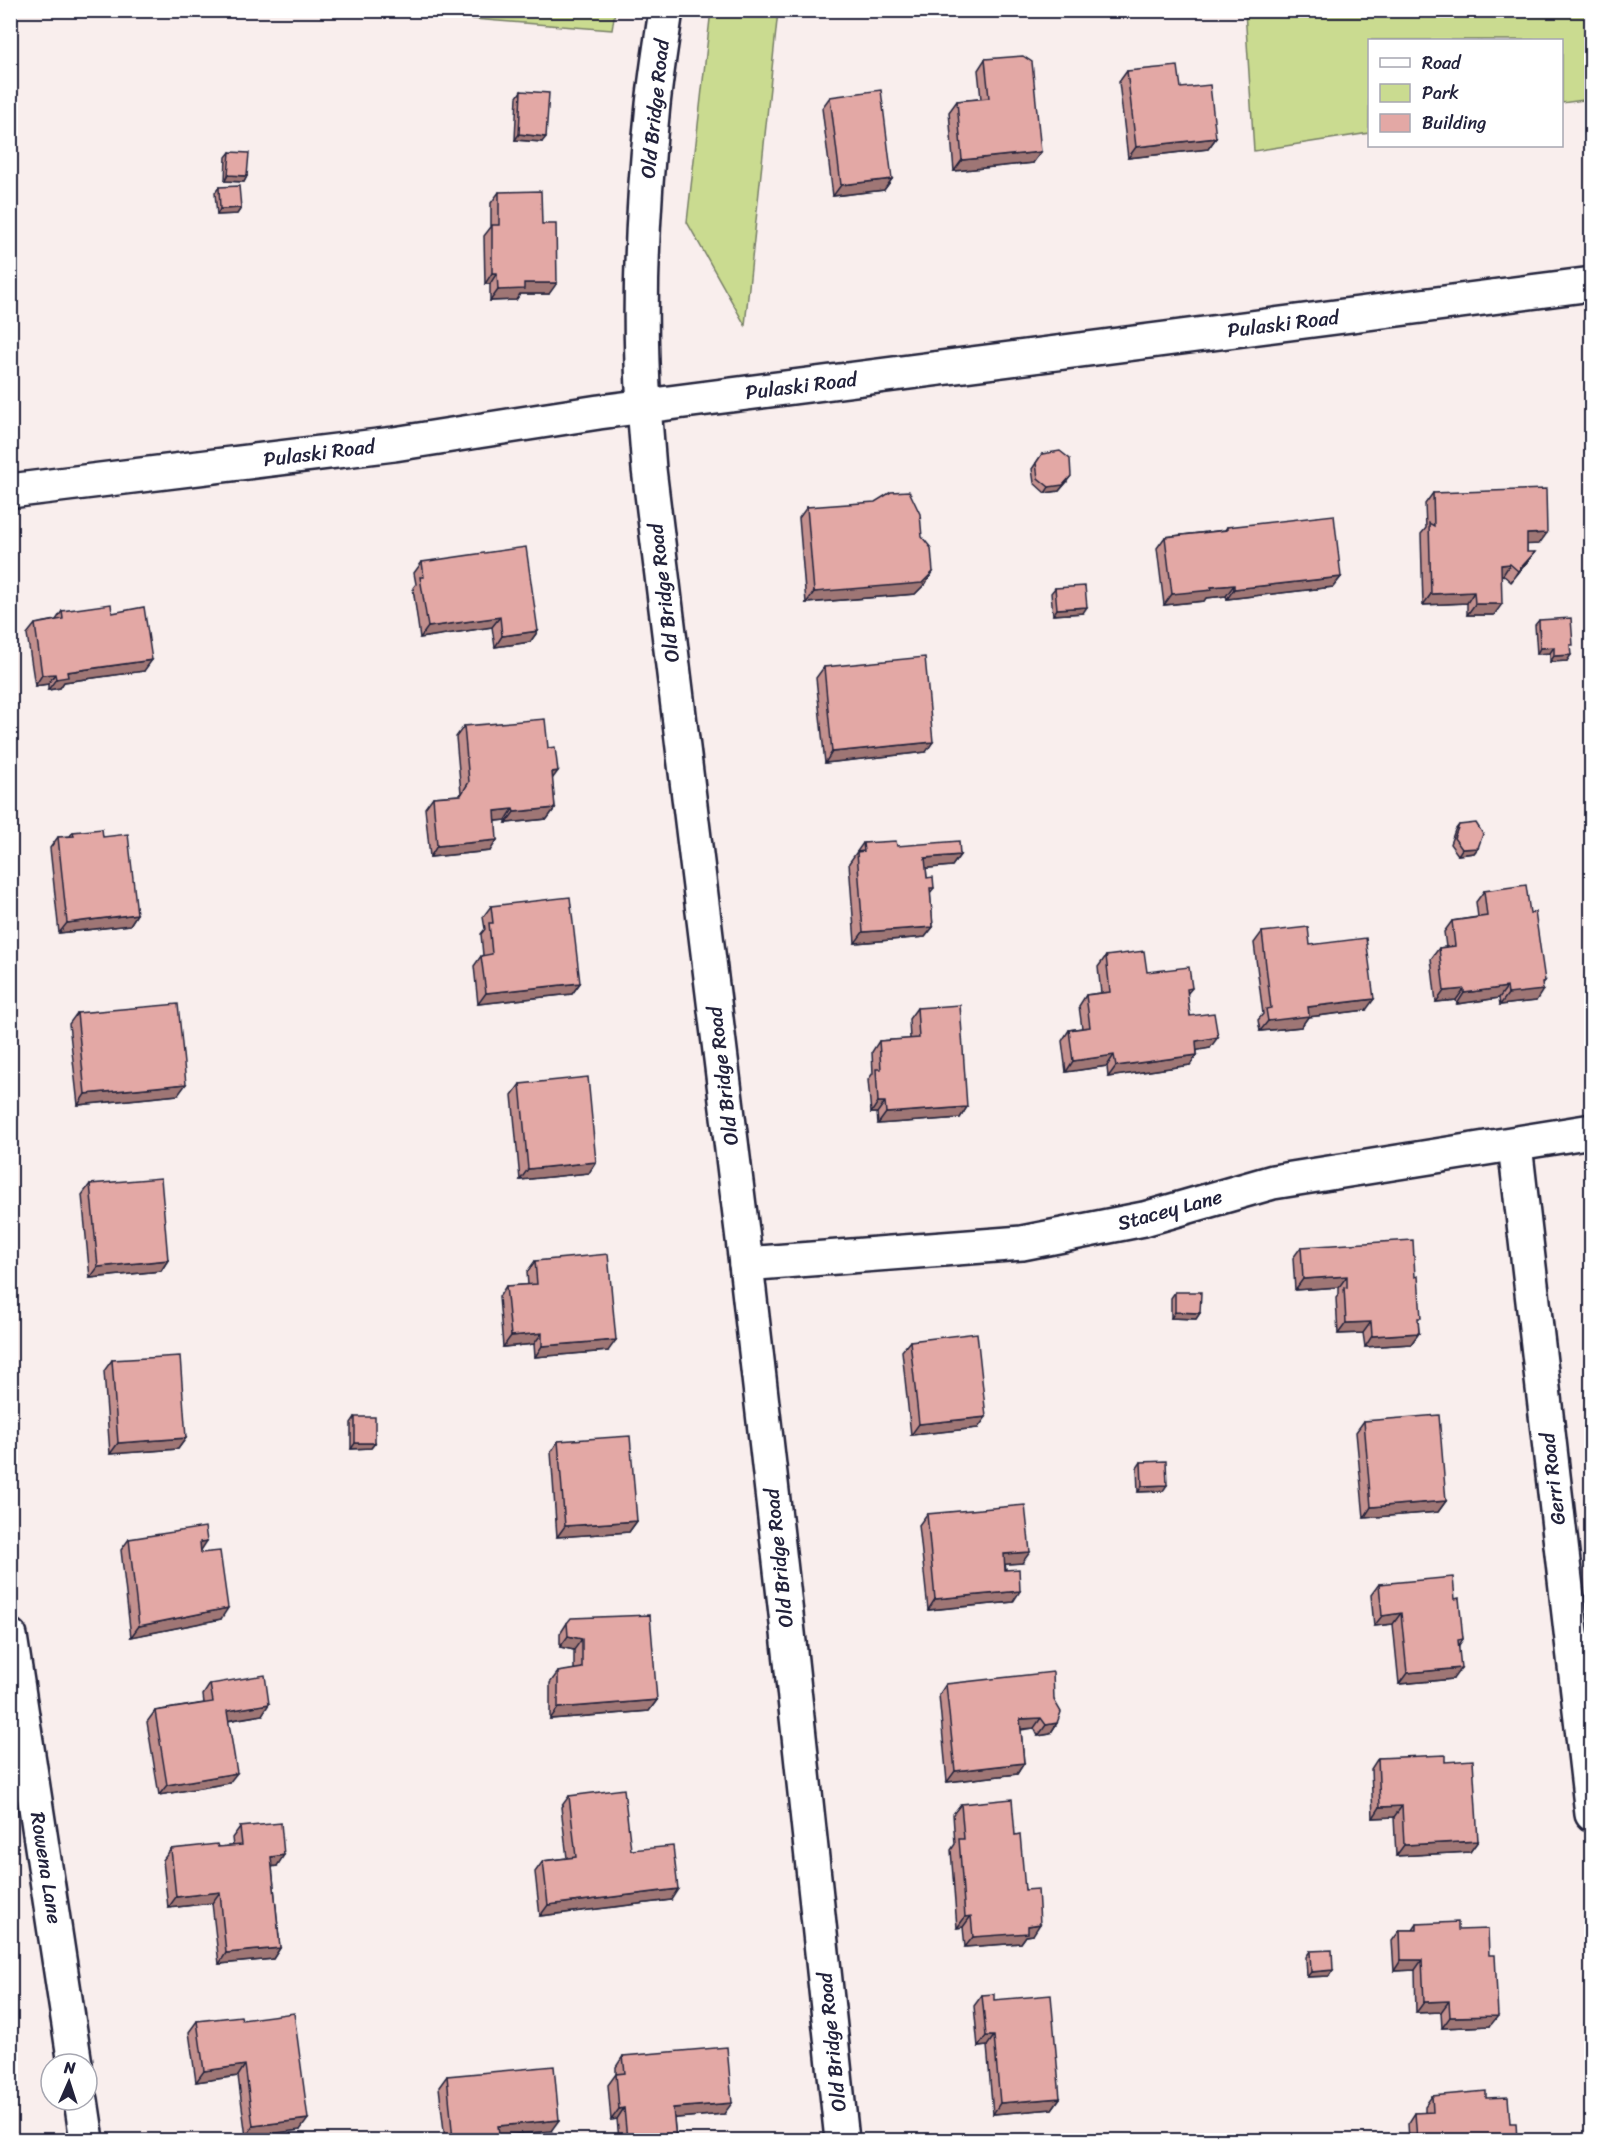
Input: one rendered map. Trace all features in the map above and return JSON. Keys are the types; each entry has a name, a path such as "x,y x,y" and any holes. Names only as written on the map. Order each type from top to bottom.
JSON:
{"street":[{"name":"Old Bridge Road","path":"666,10 652,115 643,233 640,340 649,469 746,1264 842,2140"},
{"name":"Pulaski Road","path":"10,491 394,444 598,412 1592,284"},
{"name":"Stacey Lane","path":"746,1264 1023,1243 1144,1219 1273,1182 1592,1131"},
{"name":"Gerri Road","path":"1515,1144 1592,1814"},
{"name":"Rowena Lane","path":"10,1636 73,2052"},
{"path":"83,2112 87,2140"}],"green space":[{"path":"614,10 615,11 612,30 372,11"},
{"path":"711,10 778,11 745,325 687,222"},
{"path":"1245,11 1591,11 1591,99 1563,103 1563,39 1368,39 1368,133 1254,151"}],"building":[{"path":"1023,56 1032,62 1041,152 962,160 957,101 989,98 985,59"},
{"path":"1178,66 1181,88 1210,85 1216,138 1136,147 1127,71"},
{"path":"881,90 892,179 841,185 830,97"},
{"path":"521,91 549,93 546,137 519,134"},
{"path":"230,152 249,153 247,176 228,175"},
{"path":"239,186 241,208 220,209 219,187"},
{"path":"541,191 542,224 556,224 557,283 524,283 524,289 498,290 497,273 492,273 492,225 499,225 499,192"},
{"path":"1060,451 1070,459 1071,476 1063,485 1049,487 1038,478 1036,463 1042,454"},
{"path":"1546,489 1547,533 1527,534 1527,552 1535,552 1518,571 1510,564 1501,565 1502,604 1475,604 1474,592 1431,594 1429,523 1434,526 1433,493"},
{"path":"909,491 920,514 922,537 931,548 933,572 922,583 814,592 807,507 875,502 891,492"},
{"path":"1334,515 1341,577 1234,589 1234,585 1211,587 1212,590 1172,594 1165,537 1227,530 1227,527"},
{"path":"526,547 538,631 502,636 500,617 428,627 420,577 424,577 422,562"},
{"path":"1085,586 1087,607 1057,609 1055,588"},
{"path":"111,604 112,613 144,607 152,660 67,672 68,677 56,679 55,674 42,675 35,624 63,619 62,611"},
{"path":"1571,618 1573,645 1570,645 1571,655 1554,656 1554,647 1540,648 1539,620"},
{"path":"925,657 933,742 832,752 824,667"},
{"path":"545,719 548,748 555,747 558,771 552,772 555,808 514,812 513,809 495,811 497,840 437,846 433,797 461,795 469,782 464,726"},
{"path":"1476,823 1483,834 1478,848 1462,849 1454,838 1459,825"},
{"path":"102,829 103,837 128,834 137,914 67,923 58,837 74,836 73,832"},
{"path":"896,841 897,846 959,841 960,855 925,858 927,878 933,877 934,888 930,888 933,927 863,932 857,852 864,851 863,843"},
{"path":"1526,885 1530,913 1535,912 1545,981 1542,982 1543,990 1508,994 1507,987 1464,993 1464,989 1444,991 1439,948 1455,946 1452,921 1487,916 1484,891"},
{"path":"570,897 580,983 486,993 481,956 492,954 489,923 493,923 491,906"},
{"path":"1308,927 1310,945 1366,938 1374,999 1308,1007 1309,1016 1268,1021 1266,1009 1271,1008 1262,932"},
{"path":"1144,951 1147,972 1189,967 1192,988 1187,989 1190,1016 1214,1013 1218,1037 1196,1041 1197,1055 1116,1066 1114,1055 1073,1061 1069,1030 1090,1027 1086,995 1110,992 1106,956"},
{"path":"178,1004 186,1084 85,1094 77,1013"},
{"path":"960,1005 967,1107 886,1113 885,1102 878,1102 876,1069 881,1069 879,1041 919,1038 917,1008"},
{"path":"588,1077 596,1162 528,1169 520,1084"},
{"path":"161,1178 168,1260 98,1267 90,1184"},
{"path":"1413,1240 1421,1318 1418,1318 1419,1333 1372,1336 1371,1322 1346,1323 1344,1287 1347,1288 1347,1276 1303,1279 1301,1247"},
{"path":"608,1254 616,1340 542,1346 542,1333 511,1336 506,1286 537,1284 535,1261"},
{"path":"1175,1292 1201,1292 1200,1313 1175,1312"},
{"path":"977,1333 986,1417 919,1424 910,1341"},
{"path":"180,1356 186,1438 118,1443 112,1360"},
{"path":"1439,1415 1446,1501 1371,1507 1364,1421"},
{"path":"355,1417 375,1417 375,1443 355,1443"},
{"path":"630,1436 637,1521 565,1526 558,1441"},
{"path":"1166,1461 1167,1485 1142,1486 1141,1462"},
{"path":"1025,1505 1030,1552 1004,1554 1005,1570 1019,1569 1020,1591 935,1599 927,1514"},
{"path":"205,1527 207,1541 200,1542 201,1553 220,1551 228,1608 139,1626 129,1539"},
{"path":"1453,1577 1455,1599 1459,1598 1463,1639 1458,1640 1461,1668 1407,1673 1401,1613 1382,1616 1379,1584"},
{"path":"650,1615 657,1700 558,1708 558,1672 582,1668 582,1639 568,1636 567,1623 571,1618"},
{"path":"1053,1672 1054,1700 1061,1712 1057,1723 1046,1725 1041,1718 1020,1719 1024,1763 955,1771 946,1684"},
{"path":"265,1675 269,1704 227,1711 237,1773 167,1785 155,1711 213,1702 210,1684"},
{"path":"1445,1755 1445,1762 1473,1760 1478,1841 1404,1845 1402,1806 1380,1807 1378,1758"},
{"path":"624,1789 631,1850 673,1846 678,1889 548,1905 543,1861 576,1857 569,1796"},
{"path":"1012,1799 1015,1835 1020,1834 1025,1890 1038,1889 1040,1924 1028,1926 1028,1933 973,1937 971,1916 965,1917 959,1839 964,1839 961,1804"},
{"path":"281,1823 284,1855 271,1857 280,1948 226,1953 220,1892 176,1897 171,1849 217,1844 218,1847 242,1845 240,1827"},
{"path":"1458,1922 1458,1930 1488,1929 1489,1955 1495,1955 1498,2016 1450,2017 1449,2001 1424,2002 1422,1960 1401,1960 1400,1930 1417,1930 1417,1924"},
{"path":"1332,1950 1333,1970 1311,1972 1310,1951"},
{"path":"994,1994 994,2000 1051,1995 1060,2098 1000,2103 994,2036 986,2036 982,1995"},
{"path":"294,2013 308,2119 253,2126 245,2065 204,2071 197,2021 241,2016 242,2020"},
{"path":"727,2047 732,2103 673,2108 676,2140 627,2140 624,2108 619,2109 616,2074 625,2073 623,2056"},
{"path":"554,2066 559,2120 498,2126 500,2140 453,2140 447,2076"},
{"path":"1486,2091 1486,2098 1508,2097 1510,2123 1516,2123 1517,2140 1417,2140 1415,2113 1433,2112 1432,2096"}]}
